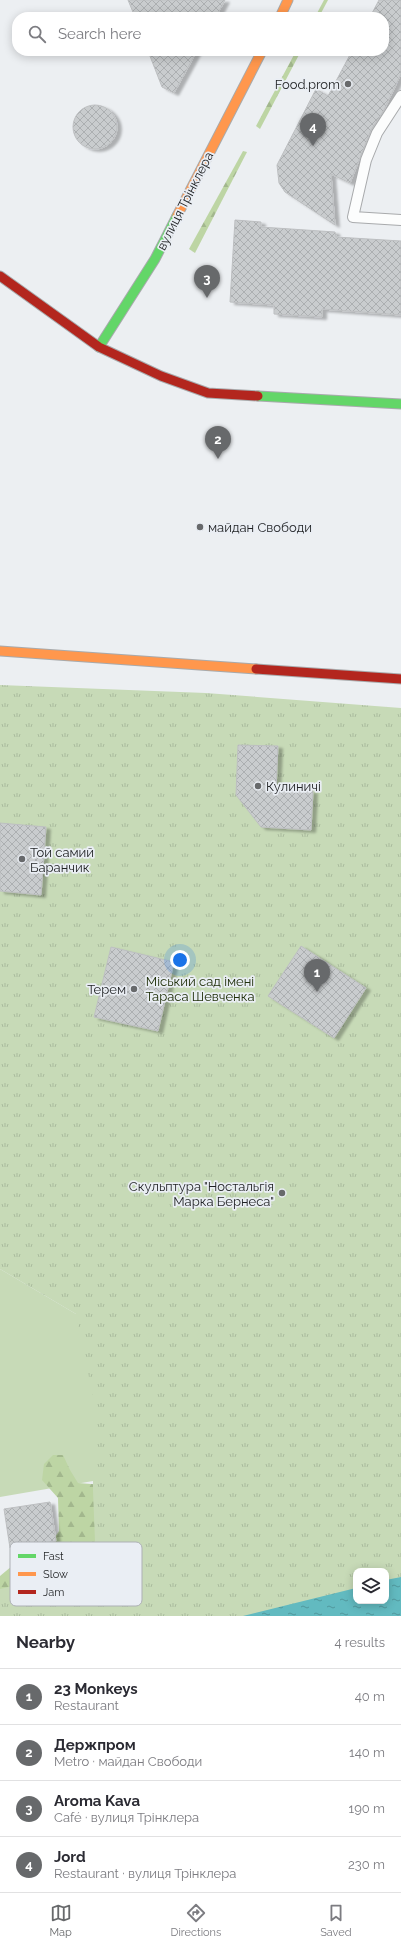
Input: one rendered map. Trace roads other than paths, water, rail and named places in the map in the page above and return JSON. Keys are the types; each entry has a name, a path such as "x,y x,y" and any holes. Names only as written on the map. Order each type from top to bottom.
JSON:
{"main road":[{"path":"282,12 288,0"},
{"name":"вулиця Трінклера","path":"98,346 156,259 259,56"},
{"path":"0,276 98,346 160,376 208,393 401,404"},
{"path":"0,651 401,679"}],"lane":[{"path":"401,96 377,133 366,160 354,217 401,220"}],"water":[{"path":"401,1577 401,1616 243,1616 353,1589 353,1604 389,1604 389,1579"}],"place":[{"name":"Food.prom","path":"348,84"},
{"name":"Jord","path":"313,146"},
{"name":"Aroma Kava","path":"207,298"},
{"name":"Держпром","path":"218,459"},
{"name":"майдан Свободи","path":"200,527"},
{"name":"Кулиничі","path":"258,786"},
{"name":"Той самий Баранчик","path":"22,859"},
{"name":"Терем","path":"134,989"},
{"name":"23 Monkeys","path":"317,992"},
{"name":"Скульптура \"Ностальгія Марка Бернеса\"","path":"282,1193"}],"park label":[{"name":"Міський сад імені Тараса Шевченка","path":"200,988"}]}
